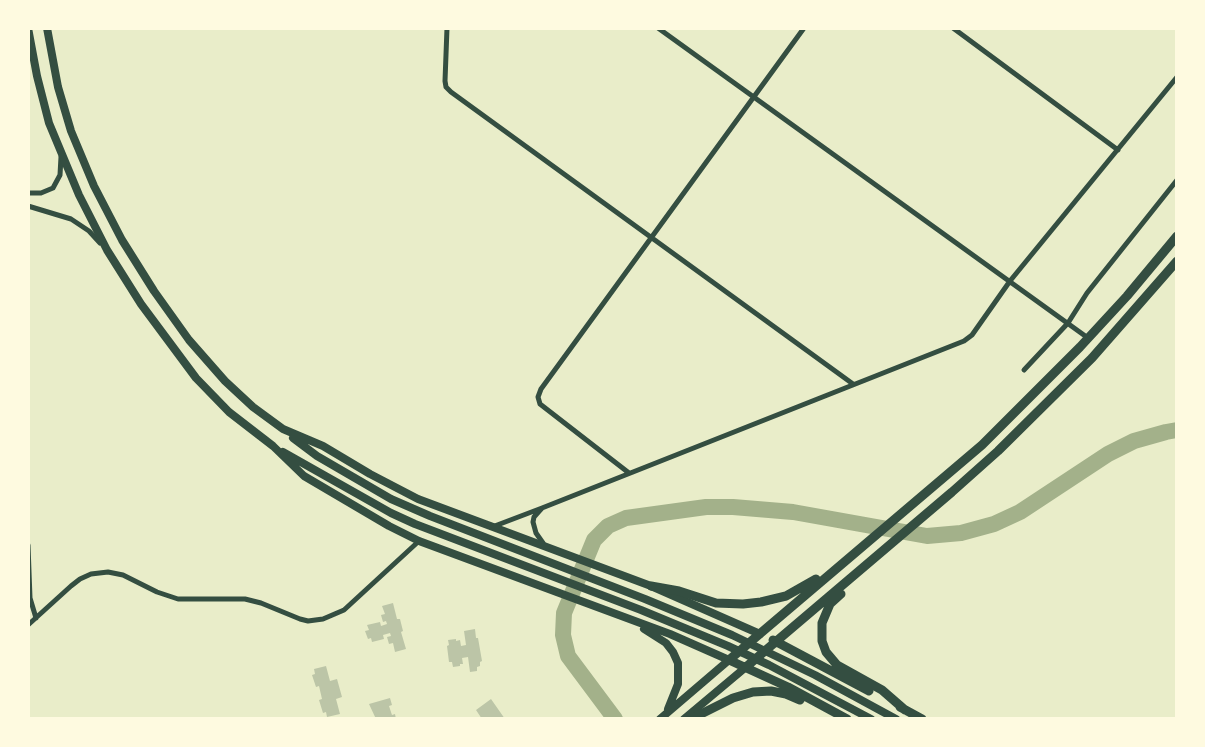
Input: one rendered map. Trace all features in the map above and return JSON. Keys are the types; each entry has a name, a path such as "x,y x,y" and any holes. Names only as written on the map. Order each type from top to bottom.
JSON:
{"highway":[{"path":"847,719 729,660 988,439 1089,338 1177,236"},
{"path":"746,667 1010,440 1076,375 1177,261"},
{"path":"651,586 716,603 753,604 808,585 849,558"},
{"path":"862,569 827,610 821,630 823,647 837,665 882,690 905,710"},
{"path":"760,634 922,719"},
{"path":"691,719 733,698 763,691 786,694 836,713"}],"main road":[{"path":"28,28 45,108 60,152 107,250 141,304 196,378 241,423 273,446 391,513 714,640 871,719"},
{"path":"47,28 58,87 71,131 94,186 122,240 189,340 240,396 317,456 391,499 732,635 802,668 896,719"},
{"path":"283,429 323,446 418,499 651,586 760,634"},
{"path":"273,446 304,476 360,511 419,541 670,634 729,660 660,718"},
{"path":"637,623 666,643 678,663 680,677 677,690 660,718"},
{"path":"684,719 746,667"}],"street":[{"path":"447,28 445,81 451,92 854,385"},
{"path":"658,28 1089,338"},
{"path":"630,473 540,404 538,397 541,389 804,28"},
{"path":"953,28 1118,150"},
{"path":"492,527 964,341 972,335 1010,281 1177,77"},
{"path":"28,193 41,193 53,188 60,175 60,152"},
{"path":"1024,370 1068,323 1087,293 1177,180"},
{"path":"28,206 81,225 107,250"},
{"path":"542,508 534,517 534,528 538,538 550,548"},
{"path":"28,625 80,579 108,572 123,575 178,599 245,599 300,619 323,619 344,610 419,541"},
{"path":"28,545 30,598 36,618"}],"building":[{"path":"393,603 406,649 395,652 393,643 389,644 387,637 391,636 390,633 383,635 384,639 372,642 365,631 369,630 367,625 387,624 381,615 385,614 382,606"},
{"path":"475,629 482,661 480,666 477,671 470,672 468,657 462,658 463,664 460,666 453,667 449,662 448,640 460,640 461,646 466,645 464,631"},
{"path":"326,666 330,681 337,679 342,697 336,699 340,714 327,717 319,700 322,699 319,686 316,687 312,675 315,674 314,669"},
{"path":"390,698 392,705 389,706 396,719 376,719 369,704"},
{"path":"491,699 505,719 482,719 476,710"}],"waterway":[{"path":"615,719 568,656 563,635 564,613 594,540 608,526 626,518 706,507 733,507 793,512 927,536 961,533 994,524 1020,512 1108,454 1134,441 1177,430"}]}
